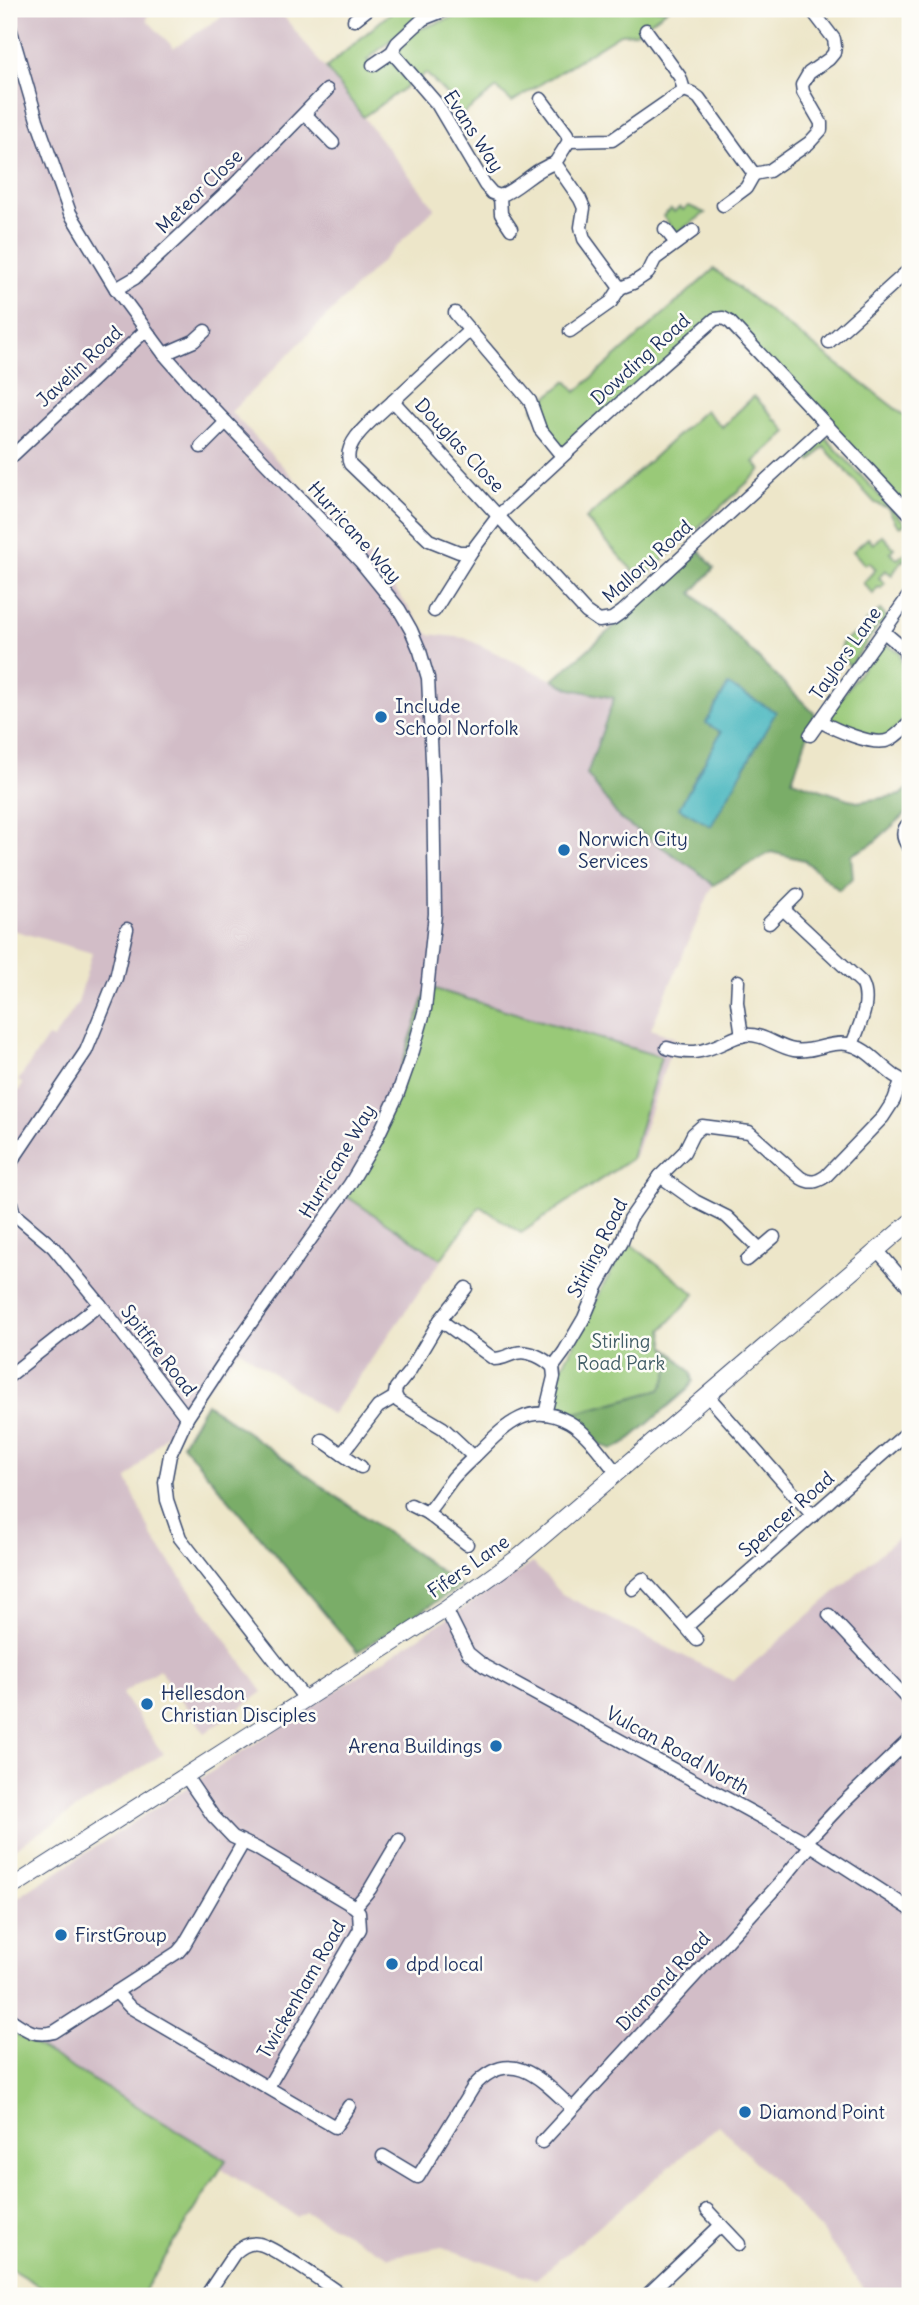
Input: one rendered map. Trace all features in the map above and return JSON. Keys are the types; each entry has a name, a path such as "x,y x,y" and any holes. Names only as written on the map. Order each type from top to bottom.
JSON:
{"street":[{"path":"354,20 368,9"},
{"path":"373,65 423,19 448,9"},
{"path":"754,174 769,171 809,143 821,130 821,123 807,101 802,85 809,73 829,59 835,46 834,39 811,9"},
{"name":"Hurricane Way","path":"9,24 37,120 70,213 116,289 164,354 360,561 399,609 420,651 428,678 435,914 425,1009 397,1097 376,1140 343,1194 238,1341 187,1418 170,1455 165,1482 167,1500 180,1538 306,1700"},
{"path":"646,30 657,56 683,83 684,90"},
{"name":"Evans Way","path":"391,51 437,104 492,193 499,195 508,192 545,166 555,163 569,141"},
{"name":"Meteor Close","path":"116,289 135,278 235,184 327,90"},
{"path":"684,90 699,98 754,174"},
{"path":"541,99 546,115 567,134 569,141 612,140 684,90"},
{"path":"305,114 333,143"},
{"path":"555,163 584,208 581,227 584,239 620,288"},
{"path":"723,205 741,199 754,174"},
{"name":"Evans Way","path":"499,195 501,214 511,229"},
{"path":"665,229 676,243"},
{"path":"579,329 611,302 620,288 633,284 648,273 656,259 693,231"},
{"path":"829,342 910,269"},
{"path":"455,313 530,401 540,429 562,456"},
{"name":"Dowding Road","path":"434,611 464,574 471,552 499,515 715,319 723,318 730,322 910,514"},
{"name":"Douglas Close","path":"470,330 393,401 350,435 346,456 350,464 429,540 459,552 471,552"},
{"name":"Javelin Road","path":"9,459 145,331"},
{"path":"164,354 194,341 205,331"},
{"name":"Douglas Close","path":"393,401 499,515"},
{"path":"201,447 226,422"},
{"name":"Mallory Road","path":"499,515 586,612 599,621 612,619 826,425"},
{"name":"Taylors Lane","path":"810,735 910,594"},
{"path":"884,632 904,649 910,671"},
{"path":"820,721 836,731 881,742 890,740 910,723"},
{"path":"910,822 903,833 904,842 910,849"},
{"path":"769,923 797,895"},
{"path":"783,909 862,983 866,990 867,1000 852,1045"},
{"path":"9,1175 12,1161 86,1051 116,978 127,929"},
{"path":"738,981 732,1003 742,1036"},
{"path":"667,1048 685,1054 701,1052 742,1036 754,1035 766,1037 793,1050 807,1051 836,1043 852,1045 860,1048 891,1075 906,1082"},
{"name":"Stirling Road","path":"545,1414 554,1377 553,1367 584,1318 630,1219 660,1176 684,1152 693,1133 702,1126 712,1126 754,1135 801,1178 816,1182 826,1176 883,1117 906,1082"},
{"path":"660,1176 695,1201 727,1217 760,1250"},
{"name":"Spitfire Road","path":"9,1196 14,1214 53,1247 187,1418"},
{"name":"Fifers Lane","path":"9,1889 446,1609 520,1556 910,1222"},
{"path":"747,1260 774,1237"},
{"path":"877,1250 910,1288"},
{"path":"466,1287 440,1320 396,1388 396,1397 398,1401 450,1434 474,1457"},
{"path":"9,1376 100,1304"},
{"path":"440,1320 494,1359 528,1352 553,1367"},
{"path":"708,1396 813,1516"},
{"path":"342,1454 378,1407 396,1397"},
{"path":"427,1513 474,1457 511,1422 520,1418 545,1414 571,1423 617,1473"},
{"name":"Spencer Road","path":"686,1627 910,1430"},
{"path":"322,1440 361,1467"},
{"path":"411,1505 427,1513 467,1544"},
{"path":"632,1589 645,1582 697,1640"},
{"name":"Vulcan Road North","path":"446,1609 468,1653 484,1666 809,1843 910,1909"},
{"path":"829,1615 910,1702"},
{"name":"Diamond Road","path":"542,2142 684,1989 840,1806 910,1740"},
{"path":"185,1775 226,1832 355,1907"},
{"name":"Twickenham Road","path":"268,2087 360,1929 359,1912 355,1907 370,1889 399,1840"},
{"path":"10,2019 32,2033 54,2032 116,1992 156,1959 178,1952 243,1843"},
{"path":"116,1992 130,2007 335,2127 349,2106"},
{"path":"418,2177 474,2086 483,2076 498,2068 513,2067 528,2072 543,2081 572,2108"},
{"path":"383,2156 430,2184"},
{"path":"707,2210 739,2244"},
{"path":"646,2296 721,2225"},
{"path":"206,2296 234,2254 240,2248 255,2244 271,2249 343,2296"}],"shaded area":[{"path":"9,9 149,9 147,20 174,48 233,9 278,9 435,208 231,412 376,564 428,634 465,638 571,689 640,703 724,859 651,1029 675,1038 635,1156 521,1233 480,1206 332,1415 240,1350 127,1479 153,1538 263,1692 205,1733 159,1669 122,1694 163,1754 9,1852 9,1094 13,1088 19,1091 23,1084 18,1081 48,1037 53,1039 78,1003 92,953 9,929"},
{"path":"910,1527 910,2296 869,2296 821,2230 719,2125 536,2279 442,2247 389,2257 306,2212 297,2217 9,2034 9,1903 533,1563 562,1594 733,1681"}],"green space":[{"path":"395,9 427,9 367,60 373,65 391,61 410,84 363,117 326,68"},
{"path":"477,9 668,9 635,33 620,34 512,102 497,88 460,116 449,97 426,73 418,79 396,55 411,32"},
{"path":"689,206 705,213 676,234 663,216 671,209 674,212 680,207 683,210"},
{"path":"714,269 910,420 910,514 723,318 562,456 533,408 567,381 576,392"},
{"path":"754,396 787,432 754,462 761,470 641,580 586,519 705,410 722,427"},
{"path":"825,437 906,524 900,527 888,508 875,503 824,447 811,461 806,456 805,449 815,438"},
{"path":"882,535 894,548 890,552 897,559 910,550 910,553 892,575 885,570 879,578 885,583 873,594 863,583 876,569 869,562 865,565 853,551 868,538 873,544"},
{"path":"700,551 714,568 692,593 815,714 792,780 857,802 901,795 910,787 910,810 871,845 851,855 853,878 839,890 804,860 771,852 713,885 696,870 620,819 587,774 614,698 571,689 553,680","holes":["721,732 711,826 679,808"]},
{"path":"880,610 887,618 878,626 850,666 843,655 842,642 865,628 865,623"},
{"path":"879,646 889,646 900,652 910,714 889,736 878,740 839,729 831,718 832,710"},
{"path":"428,987 661,1057 631,1159 521,1233 480,1206 441,1259 343,1194 376,1140"},
{"name":"Stirling Road Park","path":"628,1242 695,1294 662,1330 665,1347 671,1354 668,1378 660,1390 573,1414 555,1408 552,1401 560,1370"},
{"path":"666,1347 691,1372 693,1381 687,1390 623,1445 612,1449 601,1445 573,1414 660,1390 670,1363"},
{"path":"206,1403 461,1586 357,1652 182,1444"},
{"path":"9,2030 226,2160 141,2296 57,2296 9,2268"}],"water":[{"path":"728,685 776,712 711,826 679,808 721,732 706,723"}],"place":[{"name":"Include School Norfolk","path":"381,717"},
{"name":"Norwich City Services","path":"564,850"},
{"name":"Hellesdon Christian Disciples","path":"147,1704"},
{"name":"Arena Buildings","path":"496,1746"},
{"name":"FirstGroup","path":"61,1935"},
{"name":"dpd local","path":"392,1964"},
{"name":"Diamond Point","path":"745,2112"}]}
